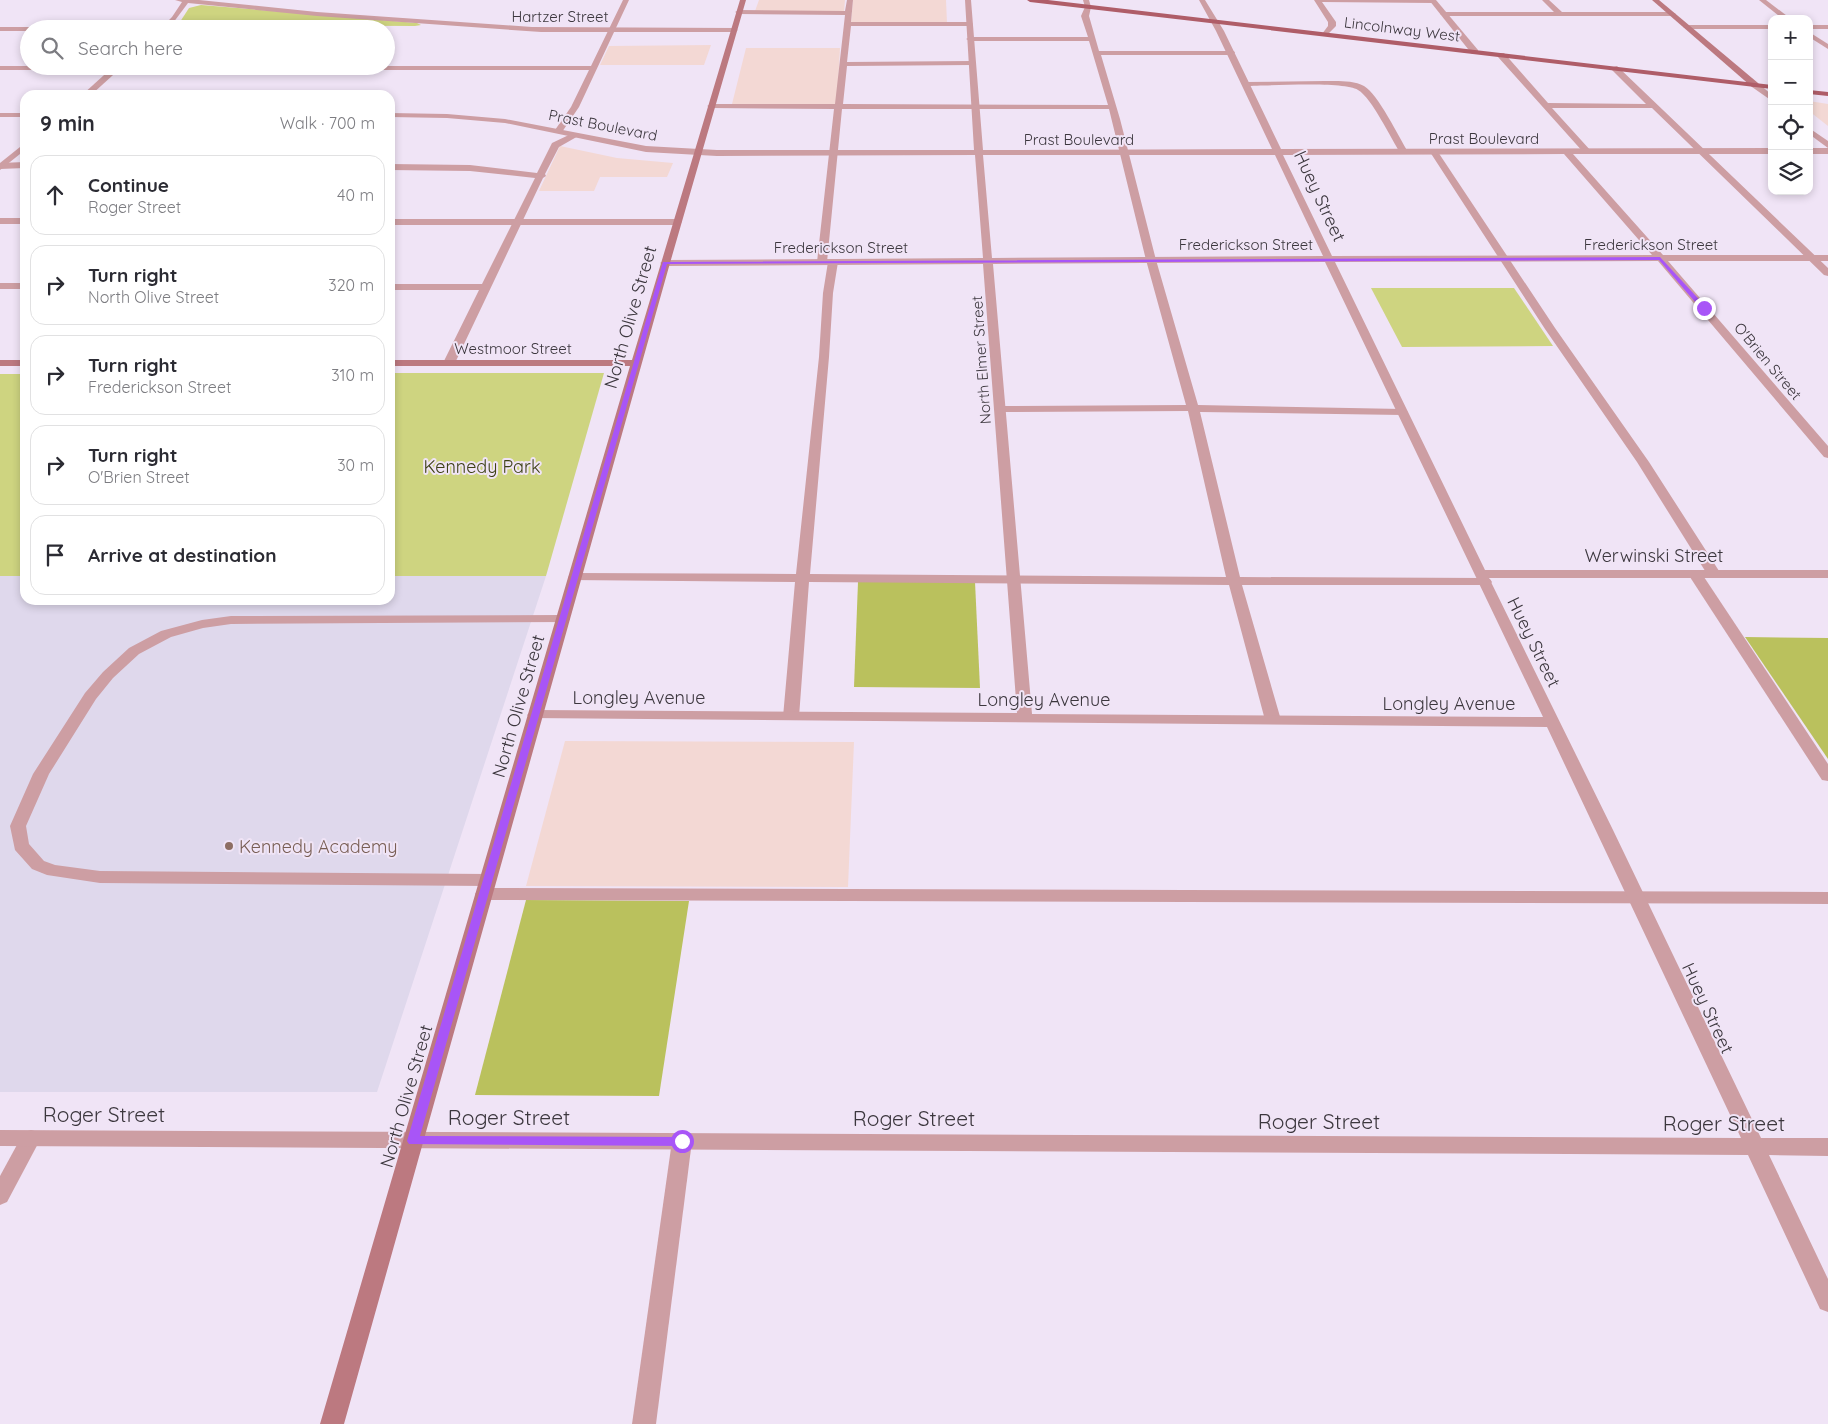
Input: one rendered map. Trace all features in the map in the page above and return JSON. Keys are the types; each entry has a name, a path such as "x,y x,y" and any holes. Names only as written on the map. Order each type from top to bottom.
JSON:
{"main road":[{"name":"Lincolnway West","path":"1030,0 1087,3 1326,34 1768,87"},
{"path":"1813,92 1828,94"}],"street":[{"path":"173,20 184,0 317,14 541,30"},
{"path":"559,130 575,107 626,0"},
{"path":"762,8 765,0"},
{"path":"791,717 811,474 824,357 828,293 827,262 834,154 850,0"},
{"name":"North Elmer Street","path":"968,0 1025,718"},
{"name":"Huey Street","path":"1202,0 1279,152 1828,1302"},
{"path":"1317,0 1433,0 1475,52"},
{"path":"1317,0 1332,22 1332,26 1326,34"},
{"path":"1545,0 1560,14"},
{"path":"1655,0 1768,96"},
{"path":"1762,0 1783,15"},
{"path":"1087,3 1085,16 1193,408 1234,580 1273,720"},
{"path":"741,7 819,8"},
{"path":"741,7 849,12"},
{"name":"North Olive Street","path":"332,1424 562,619 741,7"},
{"path":"1444,14 1672,14"},
{"path":"848,24 969,24"},
{"path":"1686,27 1768,27"},
{"path":"1813,27 1828,27"},
{"path":"0,29 20,29"},
{"name":"Hartzer Street","path":"415,29 734,30"},
{"path":"1813,37 1828,48"},
{"path":"970,39 1091,39"},
{"path":"1095,53 1231,54"},
{"path":"1501,55 1587,151"},
{"path":"843,64 972,63"},
{"path":"0,68 20,68"},
{"path":"395,68 592,68"},
{"path":"1614,68 1828,273"},
{"path":"92,90 110,75"},
{"path":"1246,84 1342,84 1361,88 1373,102 1404,152"},
{"path":"1545,105 1653,106"},
{"path":"711,106 1111,107"},
{"path":"0,115 20,115"},
{"name":"Prast Boulevard","path":"395,115 473,117 505,120 646,149 697,153 1768,151"},
{"path":"1813,133 1828,145"},
{"path":"449,363 484,287 542,176 555,145 576,135"},
{"path":"0,166 20,150"},
{"name":"O'Brien Street","path":"1566,151 1828,454"},
{"path":"1813,151 1828,151"},
{"path":"1434,152 1550,329 1644,462 1714,574"},
{"path":"0,166 20,165"},
{"path":"395,167 470,168 542,176"},
{"path":"0,222 20,222"},
{"path":"395,222 677,222"},
{"name":"Frederickson Street","path":"665,263 1328,258 1828,258"},
{"path":"0,286 20,286"},
{"path":"395,287 484,287"},
{"path":"0,363 20,363"},
{"name":"Westmoor Street","path":"395,363 636,363"},
{"path":"1000,410 1193,408 1402,412"},
{"path":"1694,574 1828,776"},
{"name":"Werwinski Street","path":"575,578 1234,580 1828,574"},
{"path":"562,619 382,618 231,620 202,624 166,634 134,651 108,675 90,696 41,774 18,826 21,846 38,865 54,871 100,877 272,878 486,887 1828,898"},
{"name":"Longley Avenue","path":"535,715 1552,722"},
{"name":"Roger Street","path":"0,1138 1526,1147 1753,1146 1828,1148"},
{"path":"0,1196 31,1138"},
{"path":"644,1424 682,1141"}],"shaded area":[{"path":"759,0 845,0 844,12 755,11"},
{"path":"853,0 946,0 947,23 851,23"},
{"path":"711,45 704,65 600,65 609,46"},
{"path":"746,48 840,48 837,104 732,104"},
{"path":"1813,102 1828,104 1828,126 1813,114"},
{"path":"560,146 617,158 673,163 667,177 600,177 594,191 539,191"},
{"name":"Kennedy Academy","path":"0,576 20,576 20,605 395,605 395,576 546,576 377,1092 0,1092"},
{"path":"565,741 854,742 848,887 526,886"}],"green space":[{"path":"201,5 381,20 181,20 189,8"},
{"path":"395,21 421,25 395,26"},
{"path":"1371,288 1514,288 1553,346 1402,347"},
{"name":"Kennedy Park","path":"395,373 604,373 546,576 395,576"},
{"path":"0,374 20,374 20,576 0,576"},
{"path":"858,582 975,582 980,688 854,687"},
{"path":"1745,637 1828,638 1828,759"},
{"path":"526,900 689,901 659,1096 475,1095"}],"place":[{"name":"Kennedy Academy","path":"229,846"}],"route":[{"path":"682,1141 413,1141 665,263 1328,258 1660,258 1704,308"}]}
